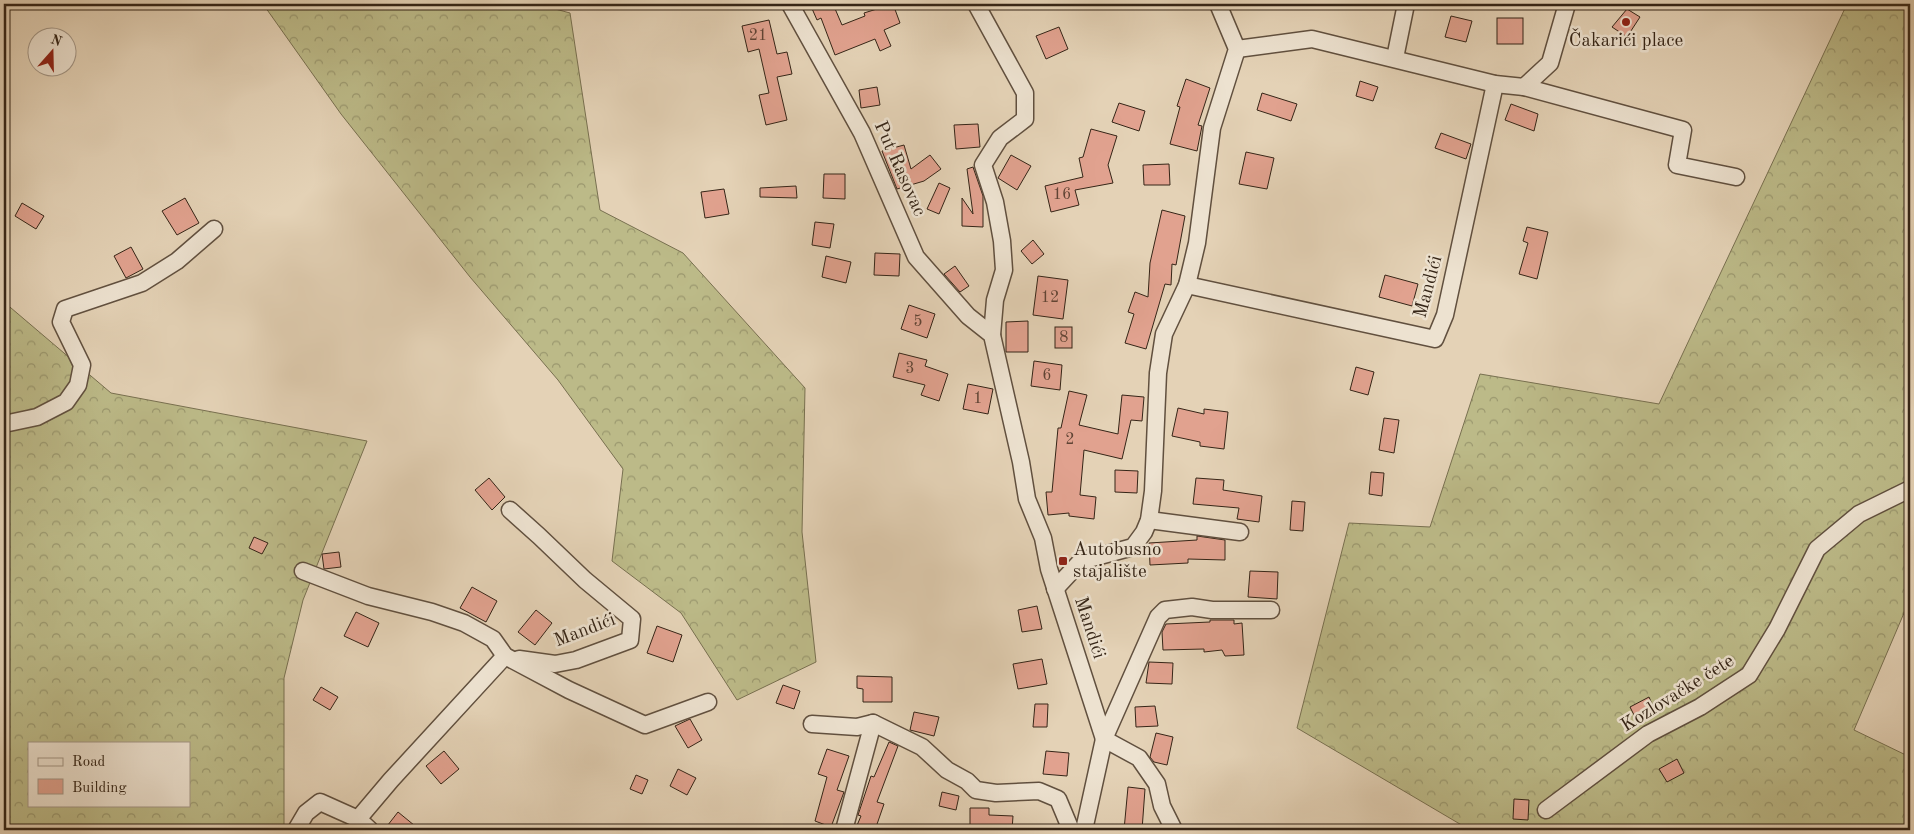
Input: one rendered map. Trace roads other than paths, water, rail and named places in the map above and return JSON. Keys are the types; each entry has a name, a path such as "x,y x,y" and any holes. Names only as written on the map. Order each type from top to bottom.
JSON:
{"street":[{"name":"Put Rasovac","path":"790,4 862,133 916,258 968,316 992,335"},
{"path":"976,4 1025,93 1025,119 1000,138 982,165 995,202 1002,242 1004,270 995,300 992,335 1021,462 1027,499 1043,538 1056,589"},
{"path":"1218,4 1238,49 1312,39 1495,84 1524,87 1683,130 1677,164 1736,176"},
{"path":"1395,58 1406,4"},
{"path":"1524,87 1550,64 1567,4"},
{"name":"Mandići","path":"1104,739 1056,589 1081,561 1133,547 1144,532 1149,520 1153,491 1158,373 1164,334 1187,285 1197,243 1212,128 1238,49"},
{"name":"Mandići","path":"1187,285 1435,339 1445,315 1495,84"},
{"path":"4,424 44,413 66,402 78,386 82,365 61,322 65,309 142,283 176,261 214,229"},
{"name":"Kozlovačke čete","path":"1546,810 1648,734 1700,707 1749,675 1777,629 1817,549 1859,514 1910,489"},
{"name":"Mandići","path":"505,656 555,664 576,660 630,640 632,619 585,580 510,510"},
{"path":"1149,520 1240,532"},
{"path":"303,571 368,596 432,612 464,623 493,639 505,656 569,690 645,725 708,702"},
{"path":"1084,830 1104,739 1158,617 1165,610 1192,607 1212,610 1271,610"},
{"path":"296,830 306,813 320,802 364,825 391,780 505,656"},
{"path":"812,724 857,727 873,723 922,747 947,770 966,781 976,790 996,793 1039,791 1058,799 1071,830"},
{"path":"844,830 851,798 873,723"},
{"path":"1104,739 1139,758 1157,784 1162,806 1174,830"}],"place":[{"name":"Čakarići place","path":"1626,22"},
{"name":"Autobusno stajalište","path":"1063,561"}]}
